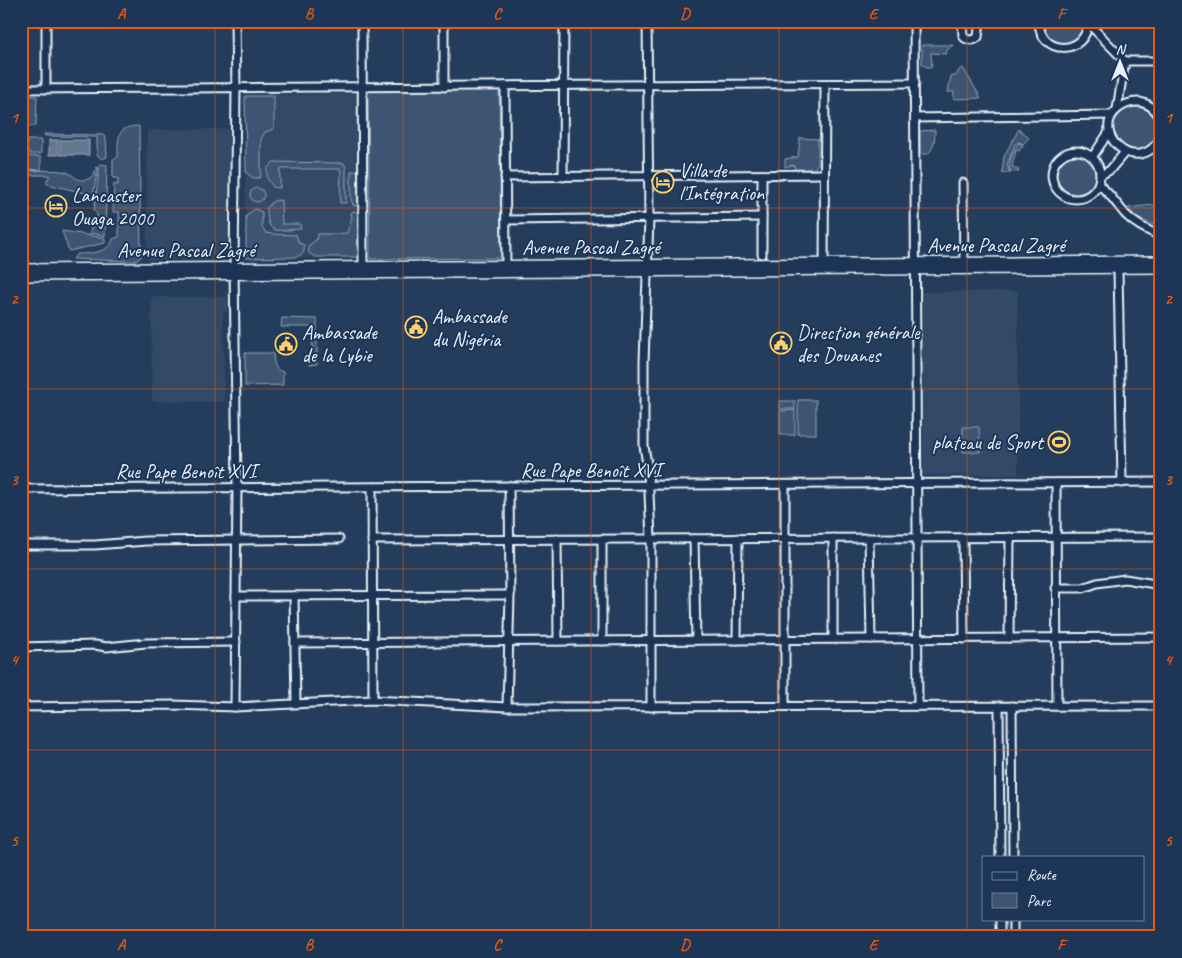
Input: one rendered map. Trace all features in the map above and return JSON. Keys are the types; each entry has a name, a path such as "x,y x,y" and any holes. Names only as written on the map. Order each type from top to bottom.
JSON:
{"main road":[{"name":"Avenue Pascal Zagré","path":"964,266 1161,261"},
{"name":"Avenue Pascal Zagré","path":"21,276 234,271 916,266 1161,268"},
{"name":"Avenue Pascal Zagré","path":"21,269 234,271"}],"street":[{"path":"46,21 46,89"},
{"path":"235,21 234,271 237,487 235,707"},
{"path":"362,21 363,270"},
{"path":"444,21 444,87"},
{"path":"563,177 564,21"},
{"path":"647,21 649,218 644,362 644,446 649,485 651,539 651,707"},
{"path":"914,21 918,706"},
{"path":"962,21 963,36 968,40 978,37 980,21"},
{"path":"1039,21 1042,37 1048,43 1066,48 1082,40 1088,22"},
{"path":"1088,22 1125,61 1155,61 1161,59"},
{"path":"1093,156 1110,132 1125,61"},
{"path":"21,89 915,83"},
{"path":"824,267 823,174 825,84"},
{"path":"506,86 506,269"},
{"path":"915,118 1115,112 1124,104 1141,102 1150,105 1161,119"},
{"path":"1110,132 1112,140 1118,147 1125,152 1134,154 1151,150 1161,137"},
{"path":"1076,150 1093,156 1099,165 1101,175 1099,185 1094,192 1086,198 1076,199 1067,197 1059,192 1054,184 1052,175 1053,166 1058,158 1066,152 1076,150"},
{"path":"1101,175 1110,170 1125,152"},
{"path":"505,176 823,174"},
{"path":"762,175 762,254"},
{"path":"963,183 964,266"},
{"path":"1099,185 1106,190 1138,225 1161,236"},
{"path":"506,220 762,217"},
{"path":"1118,269 1122,482"},
{"name":"Rue Pape Benoît XVI","path":"21,489 1161,482"},
{"path":"1056,483 1057,706"},
{"path":"785,485 785,706"},
{"path":"507,708 510,595 509,486"},
{"path":"372,487 373,700"},
{"path":"1009,638 1010,537"},
{"path":"372,540 1161,537"},
{"path":"737,640 738,538"},
{"path":"832,538 833,639"},
{"path":"870,538 871,639"},
{"path":"963,538 964,638"},
{"path":"21,545 95,545 146,541 339,539"},
{"path":"557,539 558,641"},
{"path":"602,539 602,641"},
{"path":"694,539 696,640"},
{"path":"1055,588 1083,588 1097,583 1126,579 1161,585"},
{"path":"236,596 510,595"},
{"path":"294,596 296,703"},
{"path":"295,643 1161,637"},
{"path":"21,647 95,645 106,647 146,643 236,642"},
{"path":"21,707 173,705 235,707 373,700 507,708 1161,706"},
{"path":"999,706 1000,856"},
{"path":"1012,706 1013,856"},
{"path":"1000,920 1000,937"},
{"path":"1013,920 1013,937"}],"shaded area":[{"path":"357,94 359,257 246,258 245,95"},
{"path":"229,129 231,259 147,260 147,130"},
{"path":"49,140 58,140 58,155 49,155"},
{"path":"60,140 89,140 89,155 60,155"},
{"path":"1018,291 1018,475 923,475 922,292"},
{"path":"151,297 228,297 228,311 223,312 224,402 152,401"}],"green space":[{"path":"1042,21 1084,21 1079,35 1067,44 1061,45 1054,44 1049,40 1044,33"},
{"path":"922,45 953,45 947,50 946,54 931,53 932,67 927,67 922,64"},
{"path":"963,68 981,98 954,99 954,92 948,92 951,76 956,76 959,70"},
{"path":"499,90 501,258 370,259 368,91"},
{"path":"21,96 37,96 36,126 21,126"},
{"path":"245,96 274,96 274,129 265,132 261,139 261,175 259,178 253,178 246,172"},
{"path":"1131,107 1139,107 1151,113 1157,129 1151,145 1139,151 1131,151 1119,145 1113,133 1113,125 1119,113"},
{"path":"139,126 141,257 135,261 73,259 77,254 103,250 111,244 113,239 119,237 119,212 113,212 114,184 118,185 118,178 113,178 113,159 118,157 119,139 122,131 126,128"},
{"path":"1019,129 1029,138 1023,144 1019,142 1015,144 1007,165 1010,173 1002,173 1004,156"},
{"path":"935,130 932,149 928,154 920,154 920,131"},
{"path":"44,134 103,135 106,138 107,157 102,159 97,155 97,137 45,136"},
{"path":"800,138 818,139 818,164 814,169 795,170 794,165 785,167 785,159 798,157"},
{"path":"27,140 41,140 41,154 30,154 27,150"},
{"path":"1019,143 1023,145 1019,151 1016,150 1012,167 1018,169 1019,172 1010,171 1009,165"},
{"path":"1081,155 1088,158 1094,164 1097,175 1096,183 1088,192 1081,195 1073,195 1066,192 1058,183 1057,171 1060,164 1069,156"},
{"path":"30,156 41,157 41,170 26,169 26,161"},
{"path":"273,162 344,163 346,168 346,203 340,203 341,169 280,169 280,188 273,187 267,178 267,169"},
{"path":"100,164 107,165 105,236 90,233 93,221 97,218 97,214 94,211"},
{"path":"96,167 98,168 93,195 47,184 49,175 21,175 21,171 61,171 78,179 86,180 92,176"},
{"path":"351,171 358,171 358,206 353,205 351,199"},
{"path":"254,188 260,188 264,195 260,202 254,202 250,198 250,192"},
{"path":"281,200 282,224 300,224 301,229 275,230 271,228 267,217 267,208 273,201"},
{"path":"1161,204 1161,228 1137,218 1128,208"},
{"path":"255,209 262,212 262,227 266,233 296,235 299,243 304,245 304,252 297,257 246,258 246,216"},
{"path":"353,211 359,213 359,257 315,257 309,253 308,246 316,240 318,234 347,233"},
{"path":"62,231 105,238 105,243 69,251"},
{"path":"282,318 317,319 317,364 309,365 308,361 313,357 312,327 281,327"},
{"path":"245,353 273,353 277,369 283,372 283,385 245,386"},
{"path":"798,400 816,400 816,434 798,434"},
{"path":"780,401 795,401 795,409 780,409"},
{"path":"795,410 795,435 780,435 780,411"},
{"path":"963,427 979,427 980,452 963,452"}],"place":[{"name":"Villa de l'Intégration","path":"663,182"},
{"name":"Lancaster Ouaga 2000","path":"56,206"},
{"name":"Ambassade du Nigéria","path":"416,327"},
{"name":"Direction générale des Douanes","path":"781,343"},
{"name":"Ambassade de la Lybie","path":"286,344"},
{"name":"plateau de Sport","path":"1059,442"}]}
